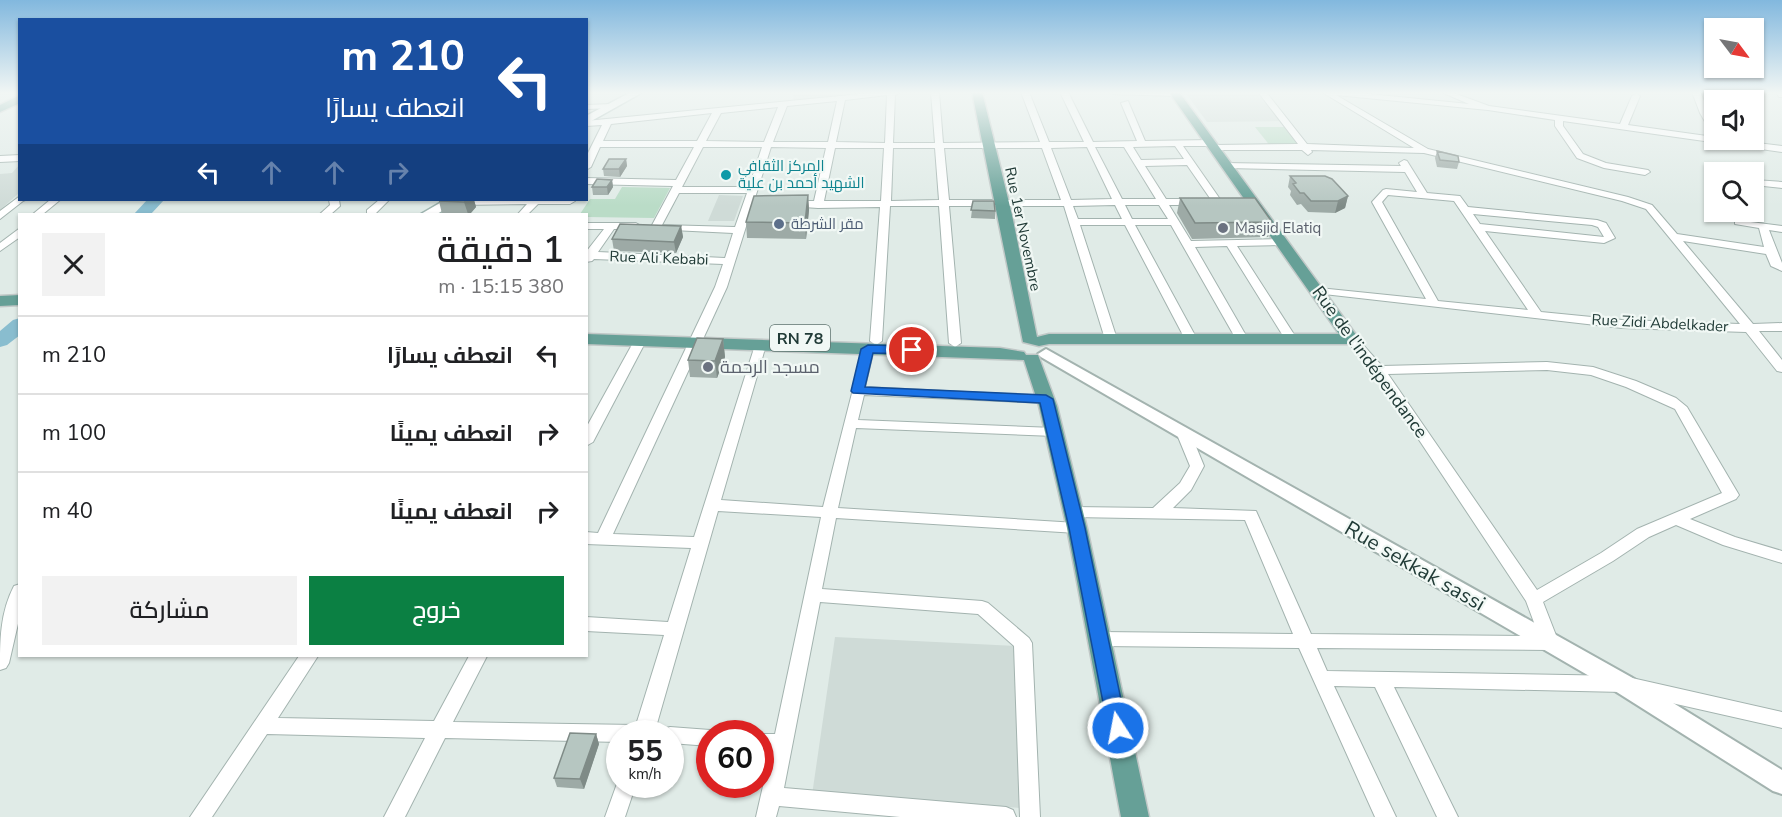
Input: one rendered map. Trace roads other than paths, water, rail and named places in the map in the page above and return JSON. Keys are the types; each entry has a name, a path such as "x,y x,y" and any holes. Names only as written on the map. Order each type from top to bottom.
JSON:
{"main road":[{"name":"Rue 1er Novembre","path":"985,130 1030,349 1046,399 1075,520 1135,817"},
{"name":"Rue de l'indépendance","path":"1202,130 1319,291 1351,339"},
{"path":"430,213 452,201"},
{"path":"0,302 18,300"},
{"path":"0,307 18,305"},
{"name":"RN 78","path":"588,330 695,338 872,345 956,343 1030,349"},
{"path":"588,339 640,341 695,338 760,345 872,345 1000,353 1030,349 1049,339 1351,339"}],"street":[{"path":"588,163 605,130"},
{"path":"656,227 708,130"},
{"path":"603,539 721,286 773,130"},
{"path":"818,205 833,130"},
{"path":"774,785 829,514 858,391 872,345 890,130"},
{"path":"939,130 956,343"},
{"path":"1040,130 1068,204 1111,339"},
{"path":"1084,130 1119,204 1131,221 1191,339"},
{"path":"1136,130 1142,144"},
{"path":"1292,130 1319,165"},
{"name":"Rue Zidi Abdelkader","path":"1390,130 1425,151 1625,199 1649,207 1750,328"},
{"path":"1562,130 1580,156 1604,165 1645,172"},
{"path":"1638,130 1704,139"},
{"path":"599,144 1177,143 1213,146 1425,151"},
{"path":"1177,143 1189,162 1226,202"},
{"path":"1127,144 1188,243 1242,339"},
{"path":"1764,147 1782,149"},
{"path":"1397,150 1424,194"},
{"path":"0,159 18,158"},
{"path":"1138,163 1189,162"},
{"path":"1227,165 1319,165 1407,169"},
{"path":"588,181 753,190"},
{"path":"1764,184 1782,185"},
{"path":"1434,303 1377,202 1386,192 1457,198 1536,313"},
{"path":"0,216 18,201"},
{"path":"39,213 54,201"},
{"path":"327,213 335,206 334,201"},
{"path":"371,212 383,201"},
{"path":"452,201 536,201"},
{"path":"524,213 536,201"},
{"path":"783,204 1254,202"},
{"path":"748,204 760,204"},
{"path":"1467,210 1593,222 1602,225 1610,238 1604,240 1478,226"},
{"path":"1072,222 1174,222"},
{"path":"1739,222 1782,229"},
{"path":"588,226 740,230"},
{"path":"588,257 612,226"},
{"path":"1763,226 1775,264 1782,268"},
{"path":"0,248 18,233"},
{"path":"1674,237 1771,251"},
{"path":"1188,243 1283,242"},
{"path":"1230,243 1291,339"},
{"name":"Rue Ali Kebabi","path":"588,257 731,261"},
{"name":"Rue Zidi Abdelkader","path":"1319,291 1622,324 1750,328"},
{"path":"1750,328 1782,327"},
{"path":"1750,328 1782,368"},
{"name":"Rue de l'indépendance","path":"1351,339 1379,370 1534,599 1550,643"},
{"path":"588,437 640,341"},
{"path":"648,720 760,345"},
{"name":"Rue sekkak sassi","path":"1030,349 1183,432 1623,684 1782,783"},
{"path":"1379,370 1559,368 1593,371 1671,401 1680,407 1731,495 1643,533 1607,557 1534,599"},
{"path":"858,391 1046,399"},
{"path":"850,424 1054,432"},
{"path":"1157,513 1185,490 1197,466 1183,432"},
{"path":"712,505 829,514 1075,520 1157,513 1251,514 1321,678 1386,817"},
{"path":"1674,518 1729,541 1782,557"},
{"path":"588,538 701,543"},
{"path":"812,595 982,608 1023,643 1030,817"},
{"path":"0,663 11,597"},
{"path":"588,624 675,629"},
{"path":"1100,639 1550,643"},
{"path":"200,817 308,657"},
{"path":"394,817 477,657"},
{"path":"1321,678 1623,684 1782,720"},
{"path":"1380,678 1448,817"},
{"path":"262,726 606,732"},
{"path":"774,742 782,742"},
{"path":"774,796 1006,817"},
{"path":"615,817 621,798"},
{"path":"766,817 771,798"}],"waterway":[{"path":"143,213 155,201"},
{"path":"0,341 18,326"}],"place":[{"name":"المركز الثقافي الشهيد أحمد بن علية","path":"726,175"},
{"name":"مقر الشرطة","path":"779,224"},
{"name":"Masjid Elatiq","path":"1223,228"},
{"name":"مسجد الرحمة","path":"708,367"}]}
